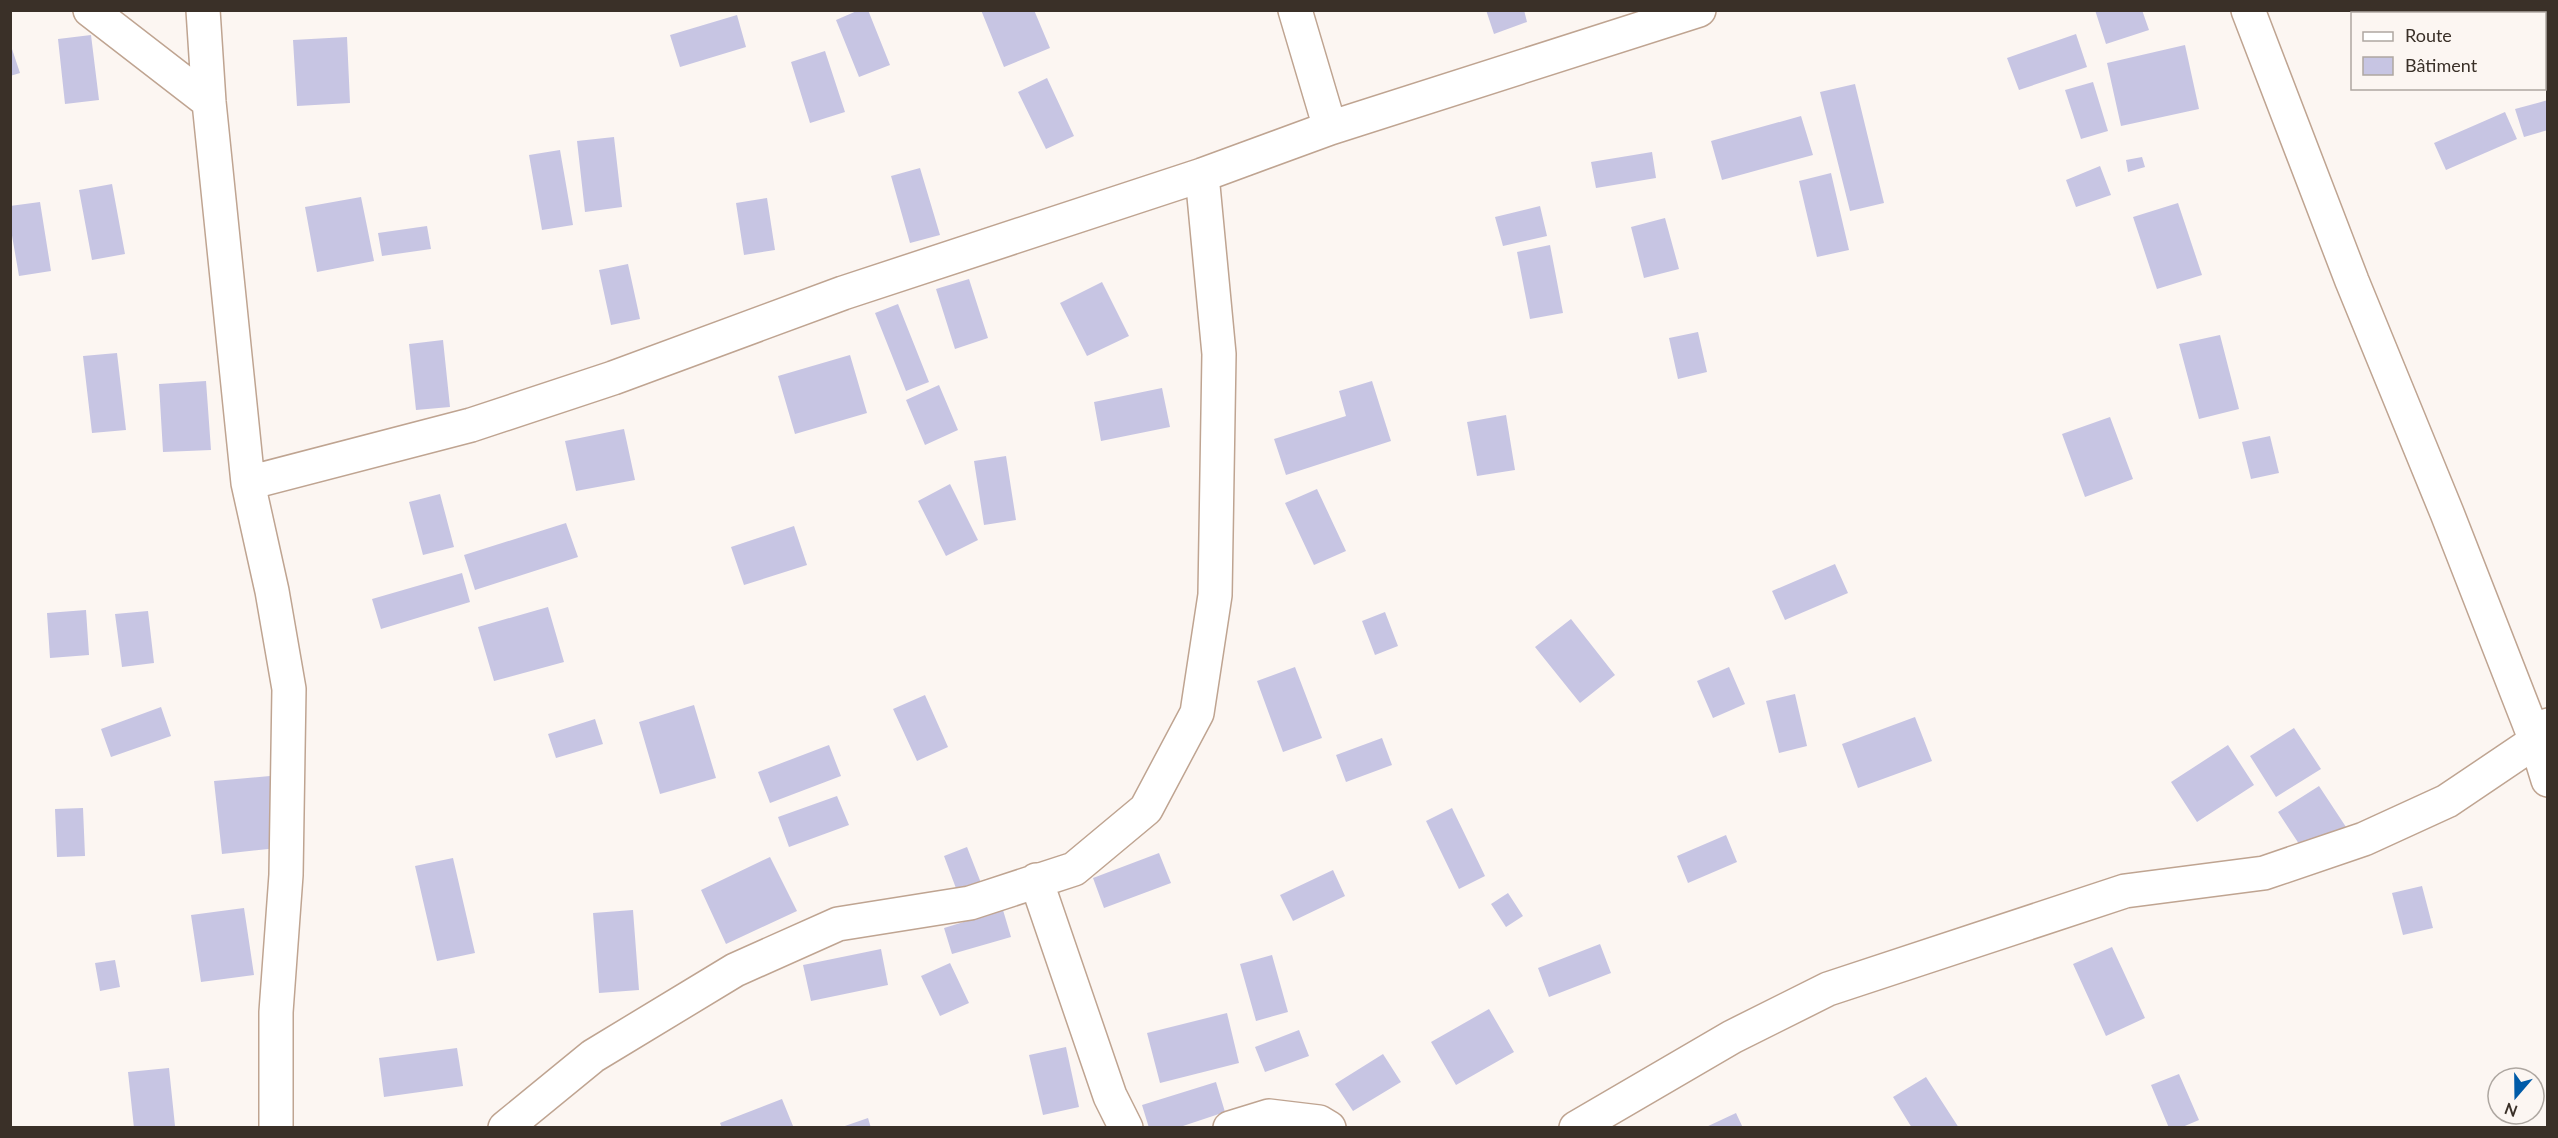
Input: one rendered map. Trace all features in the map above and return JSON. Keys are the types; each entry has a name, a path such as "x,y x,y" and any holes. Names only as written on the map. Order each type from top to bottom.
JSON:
{"street":[{"path":"90,10 209,102"},
{"path":"203,10 209,102 248,483 290,689 286,875 276,1012 276,1128"},
{"path":"1295,10 1330,128"},
{"path":"248,483 471,425 613,378 843,293 1202,175 1330,128 1699,10"},
{"path":"2248,10 2347,270 2447,513 2542,733 2547,780"},
{"path":"505,1128 593,1056 735,970 838,924 970,903 1074,869 1146,809 1197,713 1215,595 1219,354 1202,175"},
{"path":"1576,1128 1732,1037 1828,989 2125,891 2264,873 2364,840 2447,801 2542,733"},
{"path":"1036,880 1110,1096 1125,1128"},
{"path":"1230,1128 1269,1116 1319,1122 1329,1128"}],"building":[{"path":"859,10 868,10 890,65 859,77 836,20"},
{"path":"981,10 1034,10 1050,48 1004,67"},
{"path":"1486,10 1524,10 1527,22 1494,34"},
{"path":"2095,10 2142,10 2149,30 2106,44"},
{"path":"2367,10 2422,10 2422,12 2367,12"},
{"path":"737,15 746,47 680,67 670,35"},
{"path":"2076,34 2087,67 2019,90 2007,58"},
{"path":"91,35 99,100 65,104 58,39"},
{"path":"347,37 350,103 297,106 293,40"},
{"path":"10,43 20,73 10,76"},
{"path":"2185,45 2199,109 2121,126 2107,63"},
{"path":"825,51 845,112 810,123 791,62"},
{"path":"1047,78 1074,136 1046,149 1018,92"},
{"path":"2093,82 2108,131 2081,139 2065,90"},
{"path":"1855,84 1884,203 1850,211 1820,92"},
{"path":"2548,100 2548,130 2524,137 2515,109"},
{"path":"2505,112 2517,139 2446,170 2434,143"},
{"path":"1801,116 1813,155 1722,180 1711,141"},
{"path":"614,137 622,207 585,212 577,141"},
{"path":"560,150 573,225 542,230 529,155"},
{"path":"1652,152 1656,178 1596,188 1591,162"},
{"path":"2142,157 2145,167 2128,172 2126,160"},
{"path":"2100,166 2111,195 2076,207 2066,180"},
{"path":"920,168 940,235 910,243 891,176"},
{"path":"1831,173 1849,250 1817,257 1799,181"},
{"path":"112,184 125,254 92,260 79,190"},
{"path":"361,197 374,261 317,272 305,207"},
{"path":"767,198 775,250 744,255 736,203"},
{"path":"40,202 51,271 19,276 10,224 10,206"},
{"path":"2178,203 2202,275 2157,289 2133,217"},
{"path":"1540,206 1547,236 1503,246 1495,217"},
{"path":"1665,218 1679,269 1644,278 1631,227"},
{"path":"427,226 431,249 382,256 378,233"},
{"path":"1550,245 1563,313 1530,319 1517,252"},
{"path":"628,264 640,319 611,325 599,270"},
{"path":"969,279 988,338 955,349 936,289"},
{"path":"1102,282 1129,336 1087,356 1060,303"},
{"path":"898,304 929,382 906,391 875,313"},
{"path":"1698,332 1707,372 1678,379 1669,338"},
{"path":"2220,335 2239,409 2199,419 2179,344"},
{"path":"443,340 450,407 416,410 409,344"},
{"path":"117,353 126,430 92,433 83,356"},
{"path":"850,355 867,413 795,434 778,376"},
{"path":"206,381 211,450 163,452 159,384"},
{"path":"1372,381 1391,441 1286,475 1274,439 1346,416 1339,391"},
{"path":"939,385 958,430 925,445 906,400"},
{"path":"1162,388 1170,427 1101,441 1094,402"},
{"path":"1506,415 1515,470 1477,476 1467,422"},
{"path":"2110,417 2133,479 2085,497 2062,434"},
{"path":"624,429 635,480 576,491 565,441"},
{"path":"2270,436 2279,473 2251,479 2242,442"},
{"path":"1006,456 1016,520 984,525 974,461"},
{"path":"950,484 978,540 946,556 918,501"},
{"path":"1317,489 1346,551 1314,565 1285,503"},
{"path":"440,494 454,547 423,555 409,502"},
{"path":"566,523 578,557 475,590 464,555"},
{"path":"794,526 807,565 744,585 731,547"},
{"path":"1835,564 1848,593 1785,620 1772,591"},
{"path":"462,573 470,602 381,629 372,599"},
{"path":"548,607 564,662 494,681 478,627"},
{"path":"86,610 89,655 50,658 47,613"},
{"path":"148,611 154,663 122,667 115,614"},
{"path":"1385,612 1398,646 1375,655 1362,621"},
{"path":"1571,619 1615,675 1580,703 1535,647"},
{"path":"1295,667 1322,738 1283,752 1257,681"},
{"path":"1729,667 1745,704 1713,718 1697,681"},
{"path":"1795,694 1807,746 1779,753 1766,701"},
{"path":"925,695 948,747 917,761 893,709"},
{"path":"694,705 716,778 660,794 639,722"},
{"path":"161,707 171,736 111,757 101,729"},
{"path":"1915,717 1932,761 1858,788 1842,744"},
{"path":"595,719 603,744 556,758 548,734"},
{"path":"2294,728 2321,769 2276,797 2250,756"},
{"path":"1382,738 1392,765 1346,782 1336,755"},
{"path":"829,745 841,776 770,803 758,772"},
{"path":"2228,745 2254,785 2197,822 2171,782"},
{"path":"270,776 278,848 222,854 214,781"},
{"path":"2319,786 2346,827 2305,853 2278,812"},
{"path":"837,796 849,825 789,847 778,817"},
{"path":"83,808 85,856 57,857 55,809"},
{"path":"1452,808 1485,876 1459,889 1426,821"},
{"path":"1726,835 1737,862 1688,883 1677,856"},
{"path":"967,847 981,883 957,891 944,856"},
{"path":"1159,853 1171,883 1104,908 1093,878"},
{"path":"770,857 797,911 726,944 701,890"},
{"path":"453,858 475,953 437,961 415,866"},
{"path":"1333,870 1345,896 1293,921 1280,895"},
{"path":"2422,886 2433,928 2403,935 2392,893"},
{"path":"1508,893 1523,916 1506,927 1491,904"},
{"path":"244,908 254,975 201,982 191,915"},
{"path":"633,910 639,990 599,993 593,913"},
{"path":"1003,910 1011,937 952,954 944,928"},
{"path":"1600,944 1611,973 1549,997 1538,968"},
{"path":"2112,947 2145,1018 2106,1036 2073,964"},
{"path":"881,949 888,985 811,1001 803,965"},
{"path":"1272,955 1288,1012 1256,1021 1240,964"},
{"path":"115,960 120,987 100,991 95,963"},
{"path":"950,963 969,1003 940,1016 921,976"},
{"path":"1489,1009 1514,1052 1456,1085 1431,1042"},
{"path":"1227,1013 1239,1063 1160,1083 1147,1033"},
{"path":"1299,1030 1309,1056 1265,1072 1255,1047"},
{"path":"1066,1047 1079,1107 1043,1115 1029,1055"},
{"path":"457,1048 463,1086 384,1097 379,1058"},
{"path":"1383,1054 1401,1082 1353,1111 1335,1084"},
{"path":"169,1068 175,1126 134,1128 128,1072"},
{"path":"2179,1074 2199,1120 2180,1128 2169,1128 2151,1085"},
{"path":"1926,1077 1959,1128 1912,1128 1893,1097"},
{"path":"1216,1082 1225,1112 1177,1128 1149,1128 1142,1105"},
{"path":"782,1099 793,1126 722,1128 720,1123"},
{"path":"1736,1113 1743,1128 1704,1128"},
{"path":"868,1118 871,1128 842,1128 842,1127"}]}
